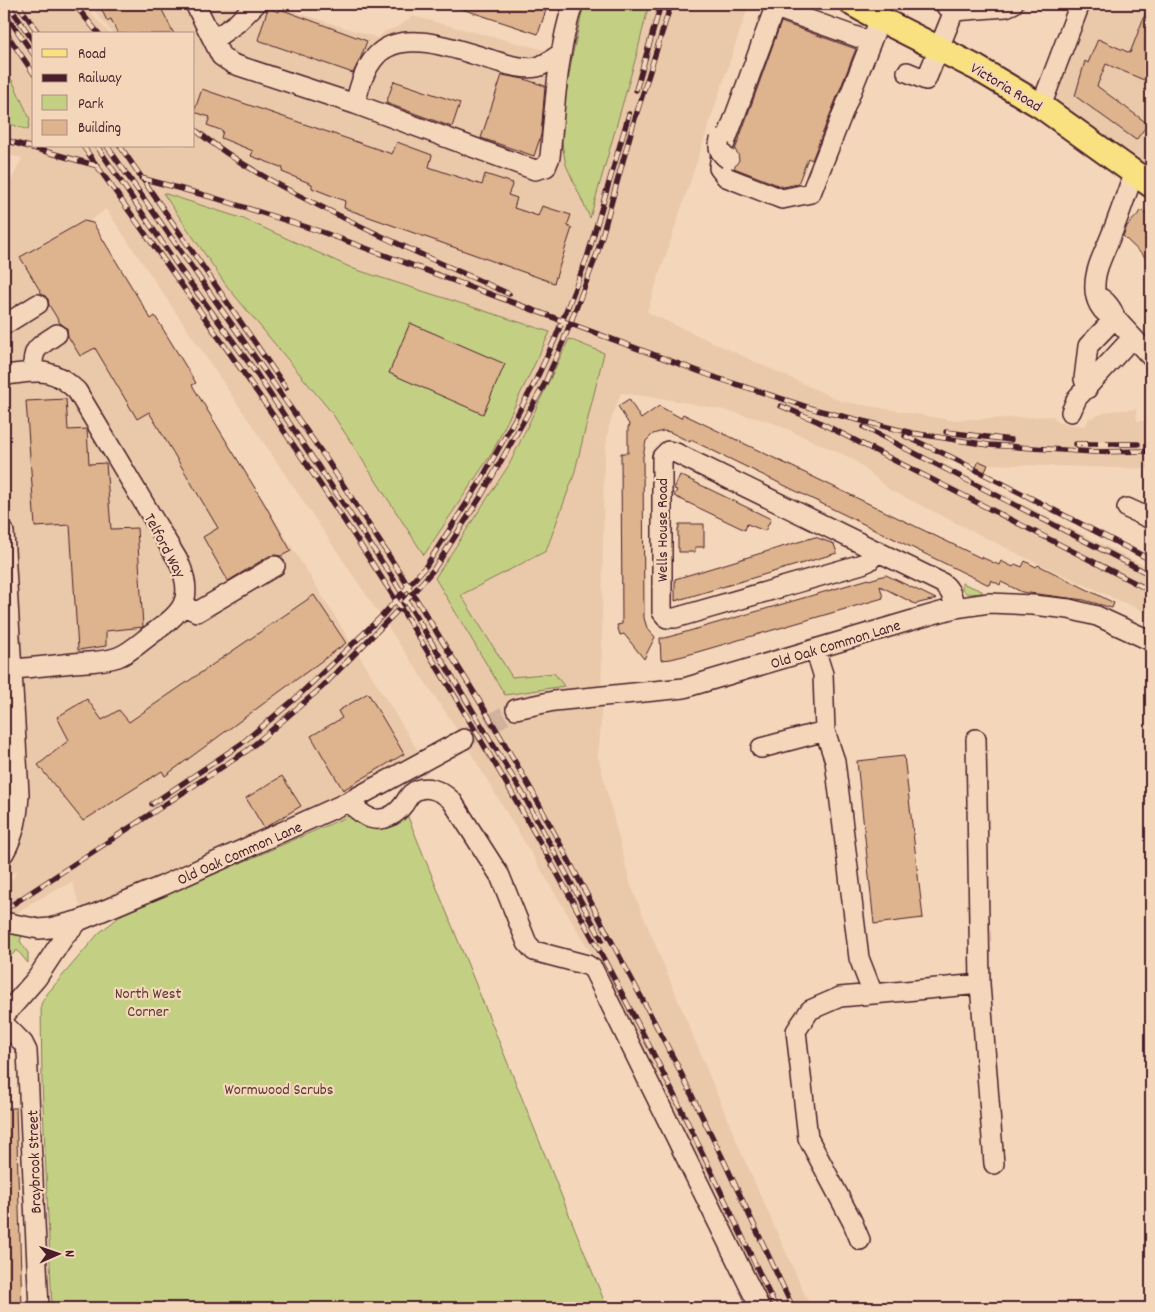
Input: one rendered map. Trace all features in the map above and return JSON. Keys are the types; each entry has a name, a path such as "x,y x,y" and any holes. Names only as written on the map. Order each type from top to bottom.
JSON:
{"main road":[{"name":"Victoria Road","path":"853,4 977,68 1041,106 1142,179"}],"street":[{"path":"195,4 217,48 233,64 354,104 535,170 546,167 550,157 560,54 564,30 572,4"},
{"path":"217,48 256,4"},
{"path":"907,72 926,80 939,48 949,8 1006,7 1013,4"},
{"path":"1041,106 1080,4"},
{"path":"870,42 774,5 723,151 719,168 726,177 782,199 811,193 880,19"},
{"path":"354,104 361,82 377,55 392,46 407,41 431,43 520,67 538,67 560,54"},
{"path":"1142,179 1100,261 1095,286 1097,296 1114,312 1115,318 1151,357"},
{"path":"4,324 38,304"},
{"path":"1088,388 1084,380 1088,346 1115,318"},
{"path":"33,372 33,357 36,349 57,334"},
{"path":"1071,412 1077,398 1132,338"},
{"name":"Telford Way","path":"4,376 33,372 52,373 65,379 77,392 179,562 186,578 187,593 183,606"},
{"name":"Wells House Road","path":"878,551 869,561 862,564 675,618 667,618 662,612 662,457 668,451 676,453 878,551 947,586 955,608"},
{"path":"1127,508 1151,518"},
{"path":"4,532 12,669 11,794 17,822 12,840 4,852"},
{"path":"12,669 119,657 163,626 183,606 197,612 275,566"},
{"name":"Old Oak Common Lane","path":"516,709 554,701 684,688 955,608 989,603 1069,609 1097,616 1151,641"},
{"path":"815,649 822,674 825,731 835,761 859,958 873,994"},
{"path":"761,748 825,731"},
{"name":"Old Oak Common Lane","path":"4,922 39,929 81,920 162,886 348,802 464,739"},
{"path":"976,739 980,984 994,1164"},
{"path":"348,802 362,814 377,819 393,815 403,806 410,795 417,790 437,790 444,794 452,802 500,876 530,947 534,951 586,965 592,969 760,1308"},
{"path":"4,1016 18,1001 16,993 26,979 37,978 66,934 81,920"},
{"path":"860,1240 852,1221 808,1138 796,1031 810,1010 840,997 980,984"},
{"name":"Braybrook Street","path":"4,1024 23,1043 27,1051 39,1308"}],"shaded area":[{"path":"4,4 83,4 108,32 32,32 32,148 195,148 195,32 111,32 89,4 273,4 378,38 385,31 400,26 412,16 572,57 560,133 590,217 636,57 649,4 749,4 647,312 841,401 950,420 1053,416 1059,423 1086,426 1088,419 1110,411 1136,409 1137,421 1151,421 1151,469 939,461 1151,569 1151,615 1026,558 890,490 853,459 771,422 719,409 621,393 609,426 604,462 601,726 598,756 631,886 742,1154 811,1308 767,1308 595,960 454,725 106,209 90,221 422,757 306,819 82,912 72,882 30,904 4,922 4,890 17,872 4,875 4,190 6,191 22,158 4,154 4,122 27,130 13,82 4,68"},
{"path":"1072,4 1151,4 1151,173 1051,98"}],"green space":[{"path":"584,4 649,4 636,57 590,218 566,165 560,133 572,57"},
{"path":"4,68 13,82 30,119 28,130 4,122"},
{"path":"163,193 244,219 354,269 550,332 492,453 424,555 332,413 226,285"},
{"path":"569,339 604,353 574,475 546,551 461,595 512,677 554,673 564,686 505,695 435,578 509,465"},
{"path":"962,583 982,591 982,593 967,594 962,589"},
{"name":"Wormwood Scrubs","path":"406,812 607,1308 52,1308 42,1083 41,1004 47,994 99,933 123,914 351,815"},
{"path":"4,932 22,936 20,941 28,953 28,963 17,950 4,963"}],"building":[{"path":"99,4 159,4 173,32 117,32 111,19 107,21"},
{"path":"453,4 548,4 538,34 453,6"},
{"path":"1149,4 1151,4 1151,83 1106,64 1097,86 1148,124 1136,140 1075,96 1085,61 1088,63 1098,39 1130,53"},
{"path":"268,8 279,12 280,9 367,41 353,73 258,40"},
{"path":"781,22 856,49 812,160 808,158 798,184 783,187 734,168 739,160 735,150"},
{"path":"502,75 524,79 545,86 541,135 534,156 481,138"},
{"path":"394,81 460,103 452,127 386,103"},
{"path":"202,89 392,154 397,142 432,155 429,167 482,185 485,174 513,183 508,195 517,198 514,208 538,216 542,206 571,215 567,226 572,228 554,283 344,208 345,201 312,188 312,184 282,172 283,168 251,156 253,151 221,138 223,131 207,125 210,117 195,112"},
{"path":"1142,210 1151,219 1151,263 1123,236 1127,226"},
{"path":"84,221 93,223 151,319 155,316 196,383 192,385 291,551 281,556 269,556 228,581 203,537 218,528 149,412 137,419 95,348 80,356 68,336 67,328 60,323 49,305 48,299 42,294 20,257"},
{"path":"410,323 505,364 483,414 389,373"},
{"path":"66,399 68,430 87,429 89,464 106,463 111,529 137,528 143,627 106,631 106,646 78,650 70,525 35,527 26,401"},
{"path":"629,399 641,419 659,406 681,418 683,414 981,558 999,565 1001,561 1013,567 1015,564 1022,567 1025,561 1036,567 1038,565 1114,603 1112,608 1084,600 1022,592 1001,582 1000,585 991,580 989,585 691,440 690,442 670,432 663,431 653,434 646,441 643,456 644,618 647,628 655,637 644,659 624,634 620,635 617,625 622,624 621,453 628,453 628,427 630,426 618,406"},
{"path":"979,461 988,465 984,474 975,469"},
{"path":"680,475 771,519 765,531 747,524 745,530 674,496 677,490 674,489"},
{"path":"679,524 704,524 704,547 695,547 695,552 679,552"},
{"path":"815,537 834,544 837,553 675,601 675,579"},
{"path":"886,575 936,599 915,604 880,586 883,598 687,655 661,660 660,638"},
{"path":"314,595 346,643 165,776 162,771 83,821 38,765 69,740 57,717 87,699 102,720 119,710 129,722"},
{"path":"368,693 404,754 343,790 311,736 342,718 338,711"},
{"path":"904,756 923,918 874,924 857,761"},
{"path":"282,776 301,806 264,828 246,798"},
{"path":"4,1108 16,1108 22,1308 5,1308"}],"tunnel":[{"path":"464,739 516,709"}],"railway":[{"path":"8,4 32,39"},
{"path":"18,4 38,32"},
{"path":"74,4 97,32"},
{"path":"636,90 661,4"},
{"path":"4,910 248,750 321,688 396,612 434,569 480,498 544,385 563,342 597,254 633,125 671,4"},
{"path":"4,12 32,52"},
{"path":"4,30 32,71"},
{"path":"152,804 241,744 296,698 382,616 426,566 479,484 533,386 555,339 587,258 629,114"},
{"path":"195,130 247,167 304,198 385,238 509,294"},
{"path":"4,140 32,148"},
{"path":"33,148 98,166"},
{"path":"84,148 329,498 407,618 474,728 539,840 631,1011 690,1128 776,1308"},
{"path":"98,148 180,269 252,367 394,580 524,796 602,940"},
{"path":"108,148 327,460 483,707 532,791 675,1061 793,1308"},
{"path":"121,148 286,388"},
{"path":"141,178 215,198 322,232 717,378 817,410 912,433 989,445 1093,452 1151,451"},
{"path":"781,406 817,421 1151,591"},
{"path":"864,427 1151,575"},
{"path":"946,432 1011,440"},
{"path":"905,436 949,456 1151,560"},
{"path":"1076,444 1138,444"}],"park label":[{"name":"North West Corner","path":"148,1001"}]}
